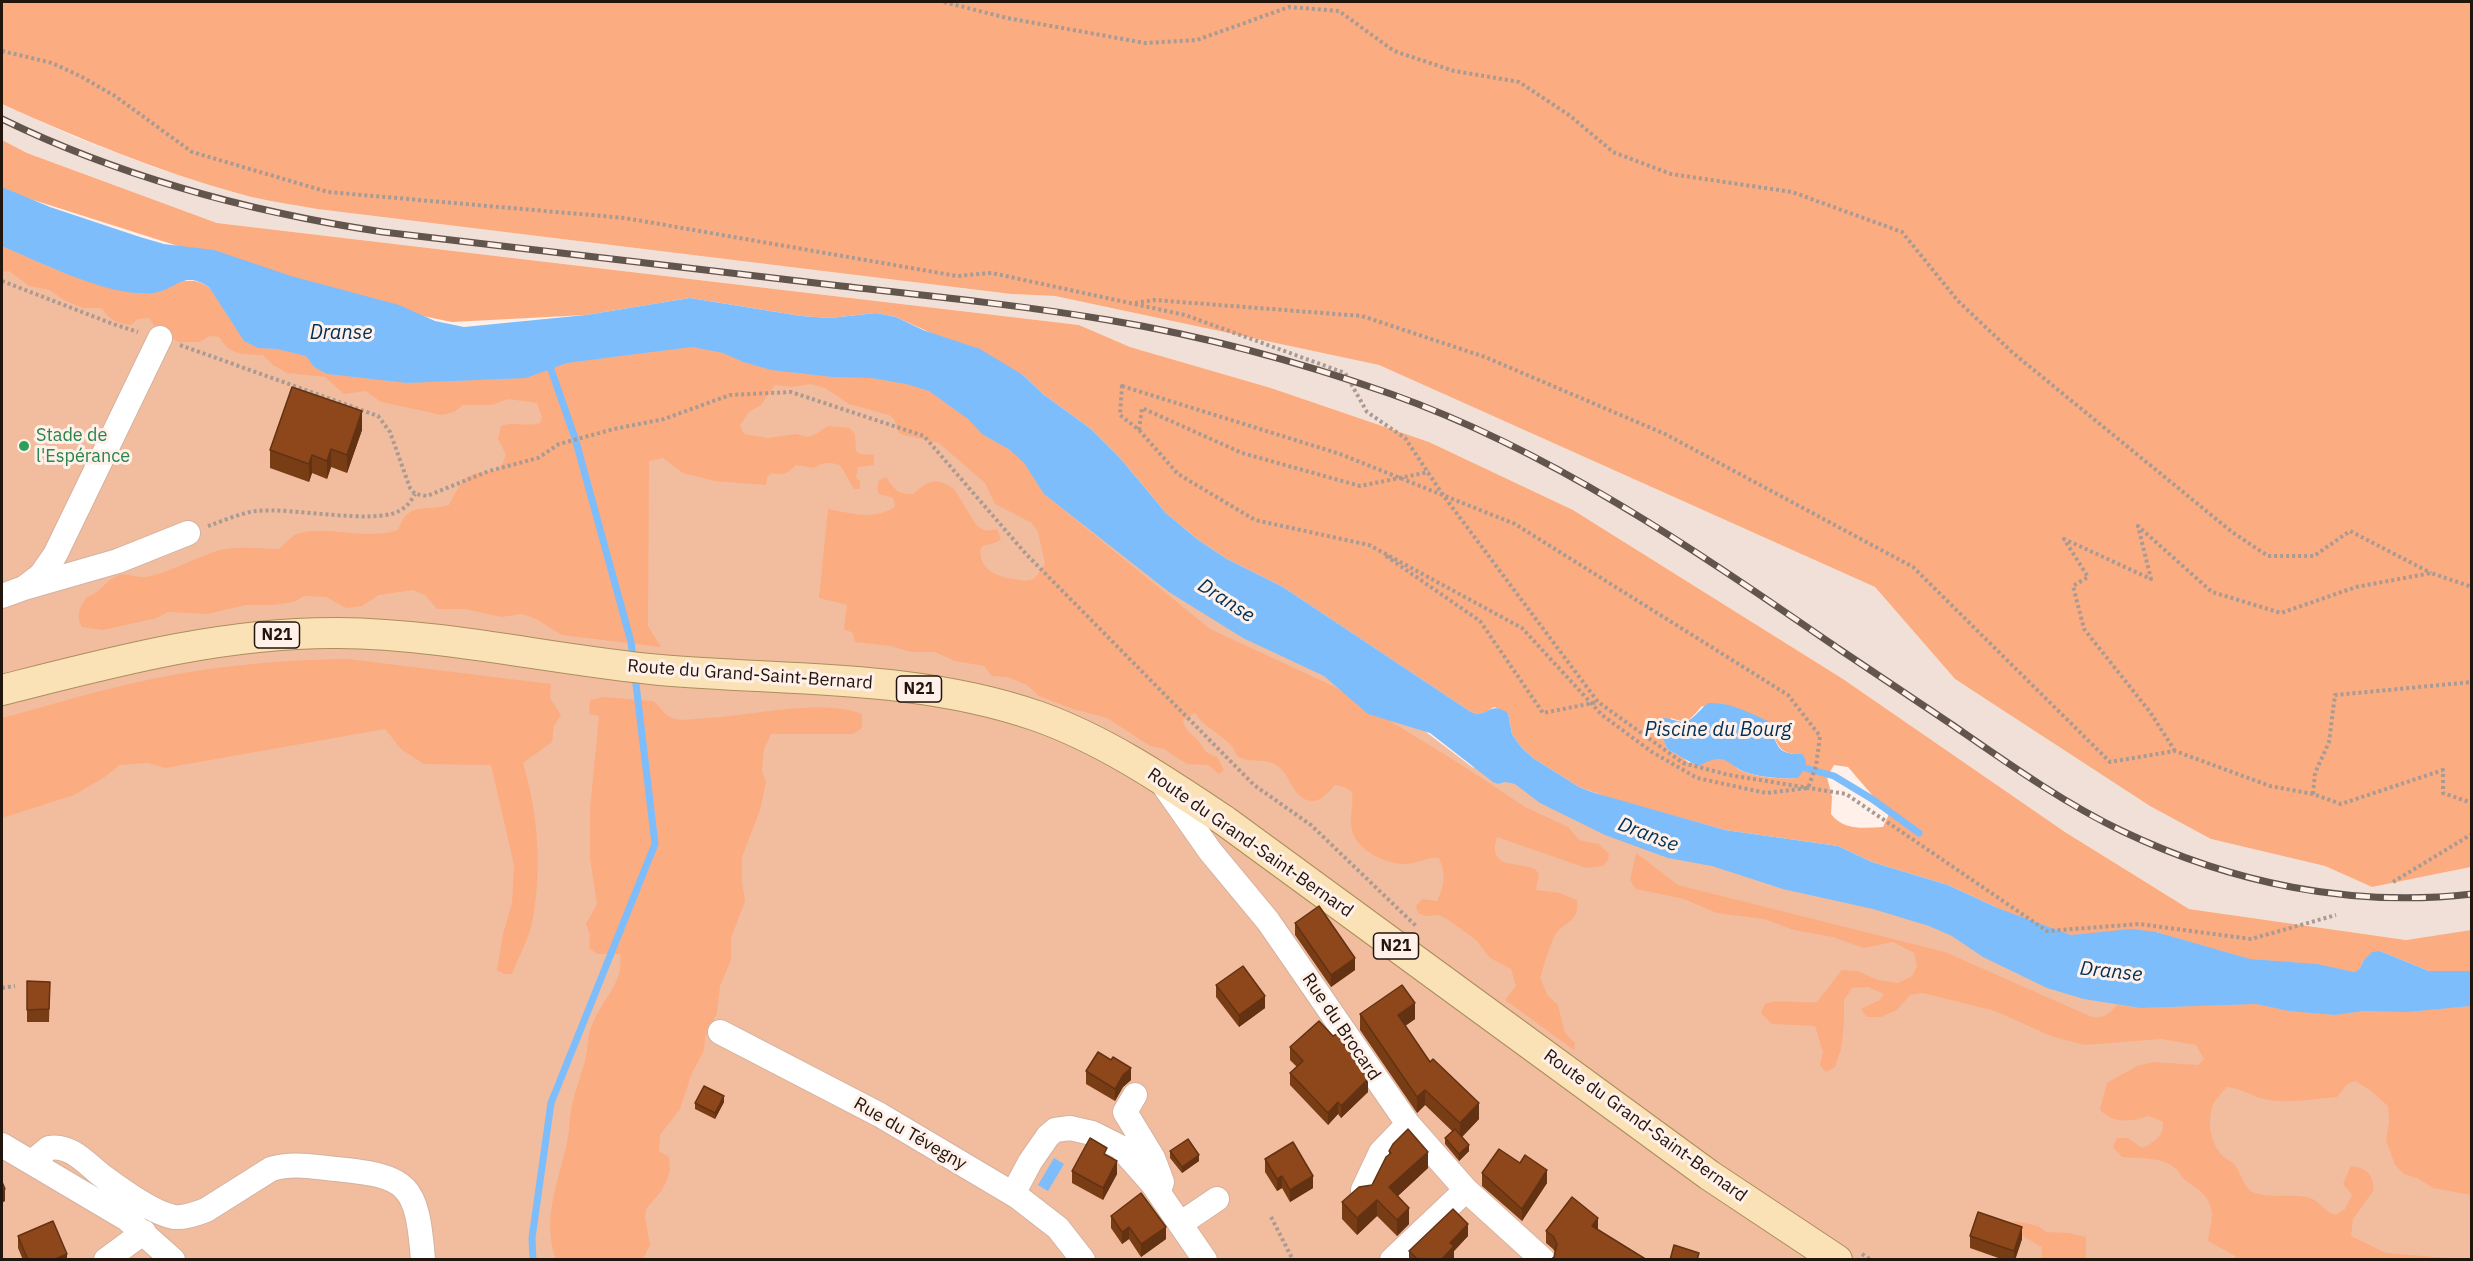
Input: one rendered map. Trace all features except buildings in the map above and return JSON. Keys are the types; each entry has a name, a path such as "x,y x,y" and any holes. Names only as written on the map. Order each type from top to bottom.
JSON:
{"main road":[{"name":"Route du Grand-Saint-Bernard","path":"2,690 166,650 250,637 339,633 381,635 663,670 884,685 976,699 1037,716 1093,740 1158,777 1265,851 1709,1175 1845,1254"}],"street":[{"path":"13,592 41,575 55,555 160,338"},
{"path":"13,592 118,561 188,533"},
{"name":"Rue du Brocard","path":"1158,777 1210,851 1268,921 1408,1125 1466,1190 1543,1260"},
{"name":"Rue du Tévegny","path":"720,1032 880,1115 1013,1194 1058,1228 1083,1260"},
{"path":"1135,1095 1125,1113 1160,1174 1162,1182 1158,1191"},
{"path":"1363,1190 1381,1152 1408,1125"},
{"path":"1013,1194 1030,1162 1048,1136 1055,1130 1070,1128 1092,1133 1120,1147 1158,1191 1205,1260"},
{"path":"2,1145 106,1205 144,1232 173,1260"},
{"path":"32,1162 49,1148 68,1149 117,1186 153,1208 164,1214 180,1217 195,1215 258,1177 282,1166 374,1172 397,1181 411,1197 423,1260"},
{"path":"1392,1260 1466,1190"},
{"path":"1180,1224 1217,1199"},
{"path":"106,1260 144,1232"}],"path":[{"path":"944,2 1007,18 1145,43 1197,40 1288,7 1339,11 1394,51 1454,71 1519,82 1569,115 1613,152 1671,174 1792,192 1902,232 1958,301 2013,353 2232,532 2268,556 2314,556 2350,531 2431,573 2472,587"},
{"path":"2,51 52,63 80,76 115,96 192,152 328,192 625,218 957,276 992,273 1185,315 1345,372 1367,412 1405,438 1443,495 1598,702 1683,764 1729,775 1846,794 2048,931 2139,924 2252,939 2336,915"},
{"path":"1131,304 1154,300 1362,316 1485,357 1665,434 1913,567 2110,762 2175,751 2270,786 2313,794 2341,804 2443,770 2443,793 2472,803"},
{"path":"1122,387 1340,454 1515,524 1788,695 1820,736 1816,766 1808,788 1766,793 1697,778 1652,752 1602,715 1522,628 1369,545 1255,520 1178,474 1138,430 1120,415 1122,387"},
{"path":"415,494 427,496 489,471 538,458 559,444 597,433 664,419 730,395 791,392 924,436 1026,554 1254,785 1311,825 1420,930"},
{"path":"358,408 373,413 385,423 415,494"},
{"path":"1138,430 1142,408 1242,453 1360,486 1429,472"},
{"path":"188,533 255,511 290,510 360,516 384,515 399,511 410,502 415,494"},
{"path":"2175,751 2150,712 2084,629 2073,586 2088,576 2064,538 2151,579 2138,526 2212,592 2281,614 2356,586 2431,573"},
{"path":"1369,545 1480,621 1543,713 1598,702"},
{"path":"2313,794 2315,773 2329,742 2335,695 2472,682"},
{"path":"2393,882 2472,834"},
{"path":"2,988 15,986"},
{"path":"1270,1217 1293,1260"},
{"path":"1845,1254 1871,1260"}],"shaded area":[{"path":"2,2 2471,2 2471,867 2372,887 2325,866 2211,839 2150,806 1955,679 1875,587 1379,365 1055,296 1011,294 317,209 240,194 119,154 2,104"},
{"path":"2,104 75,137 153,167 242,195 317,209 1011,294 1055,296 1379,365 1875,587 1955,679 2211,839 2325,866 2372,887 2471,867 2471,930 2406,940 2189,909 2065,832 1843,679 1573,510 1429,442 1271,388 1130,347 1079,325 217,223 27,153 2,140"},
{"path":"2,140 27,153 217,223 1079,325 1130,347 1271,388 1429,442 1573,510 1843,679 2065,832 2189,909 2406,940 2471,930 2471,971 2429,971 2380,951 2363,961 2360,969 2354,972 2317,964 2250,959 2156,932 2072,935 2000,909 1948,885 1872,862 1838,846 1725,830 1579,787 1533,758 1522,748 1512,734 1508,713 1494,707 1486,712 1471,712 1283,587 1227,559 1197,539 1166,513 1120,458 1091,429 1043,394 1023,375 896,317 876,313 830,318 801,316 690,298 586,315 452,322 354,302 2,190","holes":["1702,706 1772,728 1781,748 1789,753 1802,754 1798,778 1755,775 1742,771 1722,759 1689,763 1668,750 1660,732 1671,718 1689,720","1834,765 1848,767 1879,803 1887,806 1890,812 1883,827 1848,826 1831,814 1832,797 1827,777"]},
{"path":"2,222 391,347 865,344 1058,452 1472,767 1913,894 2471,983 2471,1259 2,1259"},
{"path":"2,246 75,277 133,292 158,292 183,282 193,281 204,284 209,287 244,341 258,348 277,349 306,356 314,367 327,374 407,383 526,378 567,363 692,347 723,353 743,362 771,370 832,377 871,378 906,384 929,391 968,419 982,434 1010,450 1024,463 1044,494 1210,629 1333,686 1465,767 1525,807 1568,827 1579,840 1599,844 1609,854 1603,866 1586,868 1497,837 1495,848 1500,860 1535,869 1539,874 1536,890 1560,893 1577,900 1574,917 1555,935 1540,978 1548,996 1558,1005 1565,1033 1575,1043 1574,1050 1505,1000 1516,986 1511,969 1490,958 1476,940 1447,919 1439,915 1425,916 1418,913 1416,906 1422,899 1437,901 1440,895 1444,874 1439,858 1403,864 1380,858 1365,849 1359,844 1352,830 1352,792 1344,787 1335,785 1319,799 1307,800 1298,794 1285,773 1276,765 1267,761 1246,760 1239,757 1229,743 1199,719 1195,713 1183,720 1184,724 1207,752 1217,757 1224,770 1219,774 1208,765 1187,764 1164,749 1150,746 1107,718 1073,709 1039,696 1027,685 1007,677 992,676 984,666 955,661 935,652 911,652 891,646 855,642 853,633 844,629 847,605 819,598 828,509 870,515 895,507 893,498 879,494 877,489 879,480 886,477 894,488 904,493 913,494 932,482 942,483 954,489 977,526 986,531 997,529 1001,539 981,547 982,561 995,574 1021,580 1033,579 1045,564 1038,532 1032,523 995,504 985,483 939,443 903,435 898,432 894,419 889,415 849,404 825,388 811,384 791,387 775,385 761,405 749,412 740,425 744,434 768,438 796,434 807,437 828,426 850,428 855,435 856,451 860,454 874,455 874,465 858,467 856,478 860,481 860,489 854,489 840,465 833,463 814,468 796,465 786,473 772,473 767,477 766,485 714,481 683,473 663,458 649,461 648,626 661,647 562,635 536,619 522,614 501,617 465,609 437,609 425,595 413,590 379,595 362,606 346,608 326,597 304,596 294,602 246,605 207,614 168,612 157,618 103,630 82,627 79,615 84,600 117,576 145,577 171,570 222,550 279,549 295,535 308,531 373,534 398,530 408,514 419,509 449,505 459,486 468,477 491,472 500,467 506,454 498,439 501,426 540,423 542,417 537,403 508,399 492,405 463,405 454,412 442,415 381,402 366,391 344,394 325,377 287,373 273,365 263,355 233,351 219,337 209,336 200,342 178,342 157,330 149,318 138,319 131,325 122,324 114,321 102,308 83,308 64,300 50,290 29,286 9,271 2,272"},
{"path":"348,659 551,684 550,698 561,715 554,726 552,742 523,763 532,801 537,840 536,899 532,925 512,974 504,974 497,970 503,934 512,903 514,865 491,765 424,764 402,750 385,729 165,768 148,763 119,765 105,777 74,795 2,818 2,718 145,680 202,670 260,663"},
{"path":"603,697 653,701 668,716 683,720 785,709 845,709 862,714 862,728 853,734 771,734 764,749 762,771 766,782 760,810 742,857 745,901 731,938 731,960 720,986 717,1013 705,1037 704,1050 692,1073 680,1109 660,1135 659,1151 669,1157 670,1170 662,1190 646,1209 645,1217 650,1245 643,1259 556,1260 550,1231 552,1203 567,1141 572,1107 585,1061 590,1030 616,983 621,964 620,954 597,954 589,948 590,935 586,924 597,904 590,858 590,809 599,716 589,714 590,700"},
{"path":"1636,853 1678,885 1945,952 2092,1017 2106,1015 2117,1005 2140,1008 2256,1004 2289,1011 2335,1015 2364,1011 2408,1012 2471,1006 2471,1195 2433,1188 2419,1179 2404,1174 2395,1165 2386,1140 2389,1122 2388,1106 2370,1090 2355,1081 2347,1084 2337,1097 2291,1101 2264,1099 2227,1087 2214,1103 2210,1118 2215,1145 2223,1156 2234,1164 2251,1191 2269,1196 2310,1198 2336,1215 2345,1209 2352,1195 2343,1184 2351,1166 2361,1169 2370,1176 2374,1190 2353,1219 2351,1236 2386,1253 2459,1259 2235,1259 2235,1256 2208,1241 2212,1212 2207,1199 2201,1192 2165,1162 2122,1157 2113,1147 2117,1138 2128,1138 2142,1148 2160,1135 2163,1122 2149,1116 2135,1120 2117,1120 2100,1110 2107,1083 2137,1066 2153,1062 2198,1065 2204,1059 2196,1045 2161,1039 2084,1045 2051,1036 1995,1011 1923,993 1910,995 1897,1010 1881,1017 1867,1017 1861,1009 1880,1000 1884,994 1868,987 1852,988 1844,1000 1841,1049 1835,1067 1826,1072 1820,1065 1823,1052 1815,1026 1772,1024 1761,1013 1765,1004 1777,1001 1817,1002 1842,970 1857,971 1878,980 1898,983 1912,976 1917,966 1914,953 1893,942 1864,948 1833,937 1794,930 1764,919 1717,913 1684,899 1636,889 1630,880"},
{"path":"2015,1221 2038,1226 2046,1232 2069,1233 2086,1237 2086,1259 2041,1259 2042,1247 2010,1229 2011,1224"}],"water":[{"name":"Dranse","path":"2,187 50,207 140,237 164,244 214,250 291,276 399,305 435,321 464,327 586,315 690,298 801,316 830,318 876,313 896,317 923,330 980,349 1023,375 1043,394 1091,429 1120,458 1166,513 1197,539 1227,559 1283,587 1471,712 1477,714 1497,708 1508,713 1512,734 1522,748 1533,758 1579,787 1725,830 1838,846 1872,862 1948,885 2000,909 2071,935 2131,929 2156,932 2250,959 2317,964 2354,972 2360,969 2363,961 2372,952 2380,951 2429,971 2471,971 2471,1006 2408,1012 2364,1011 2335,1015 2289,1011 2256,1004 2140,1008 2084,999 2047,988 1983,957 1952,936 1929,926 1873,909 1783,889 1712,866 1668,858 1605,835 1540,803 1515,784 1493,782 1430,733 1368,714 1324,676 1243,638 1169,592 1044,494 1024,463 1010,450 982,434 968,419 929,391 906,384 871,378 832,377 771,370 743,362 723,353 692,347 567,363 526,378 407,383 327,374 314,367 306,356 277,349 258,348 244,341 209,287 200,282 186,280 152,293 120,291 68,274 2,246"},
{"name":"Piscine du Bourg","path":"1709,703 1732,706 1768,721 1781,750 1802,754 1806,760 1805,768 1798,778 1775,778 1751,774 1722,759 1709,761 1699,766 1668,750 1660,730 1663,718 1686,722"},
{"path":"1054,1158 1064,1164 1048,1191 1038,1185"}],"waterway":[{"path":"548,361 575,438 631,642 633,659"},
{"path":"533,1260 532,1238 551,1103 655,844 635,676"},
{"path":"1805,768 1834,776 1872,799 1919,833"}],"railway":[{"path":"2,119 94,159 188,190 333,224 383,232 975,301 1075,315 1144,326 1216,342 1322,371 1391,394 1451,418 1510,445 1623,507 1732,576 2035,781 2122,831 2206,865 2292,887 2337,894 2382,897 2472,894"}],"place":[{"name":"Stade de l'Espérance","path":"24,446"}]}
